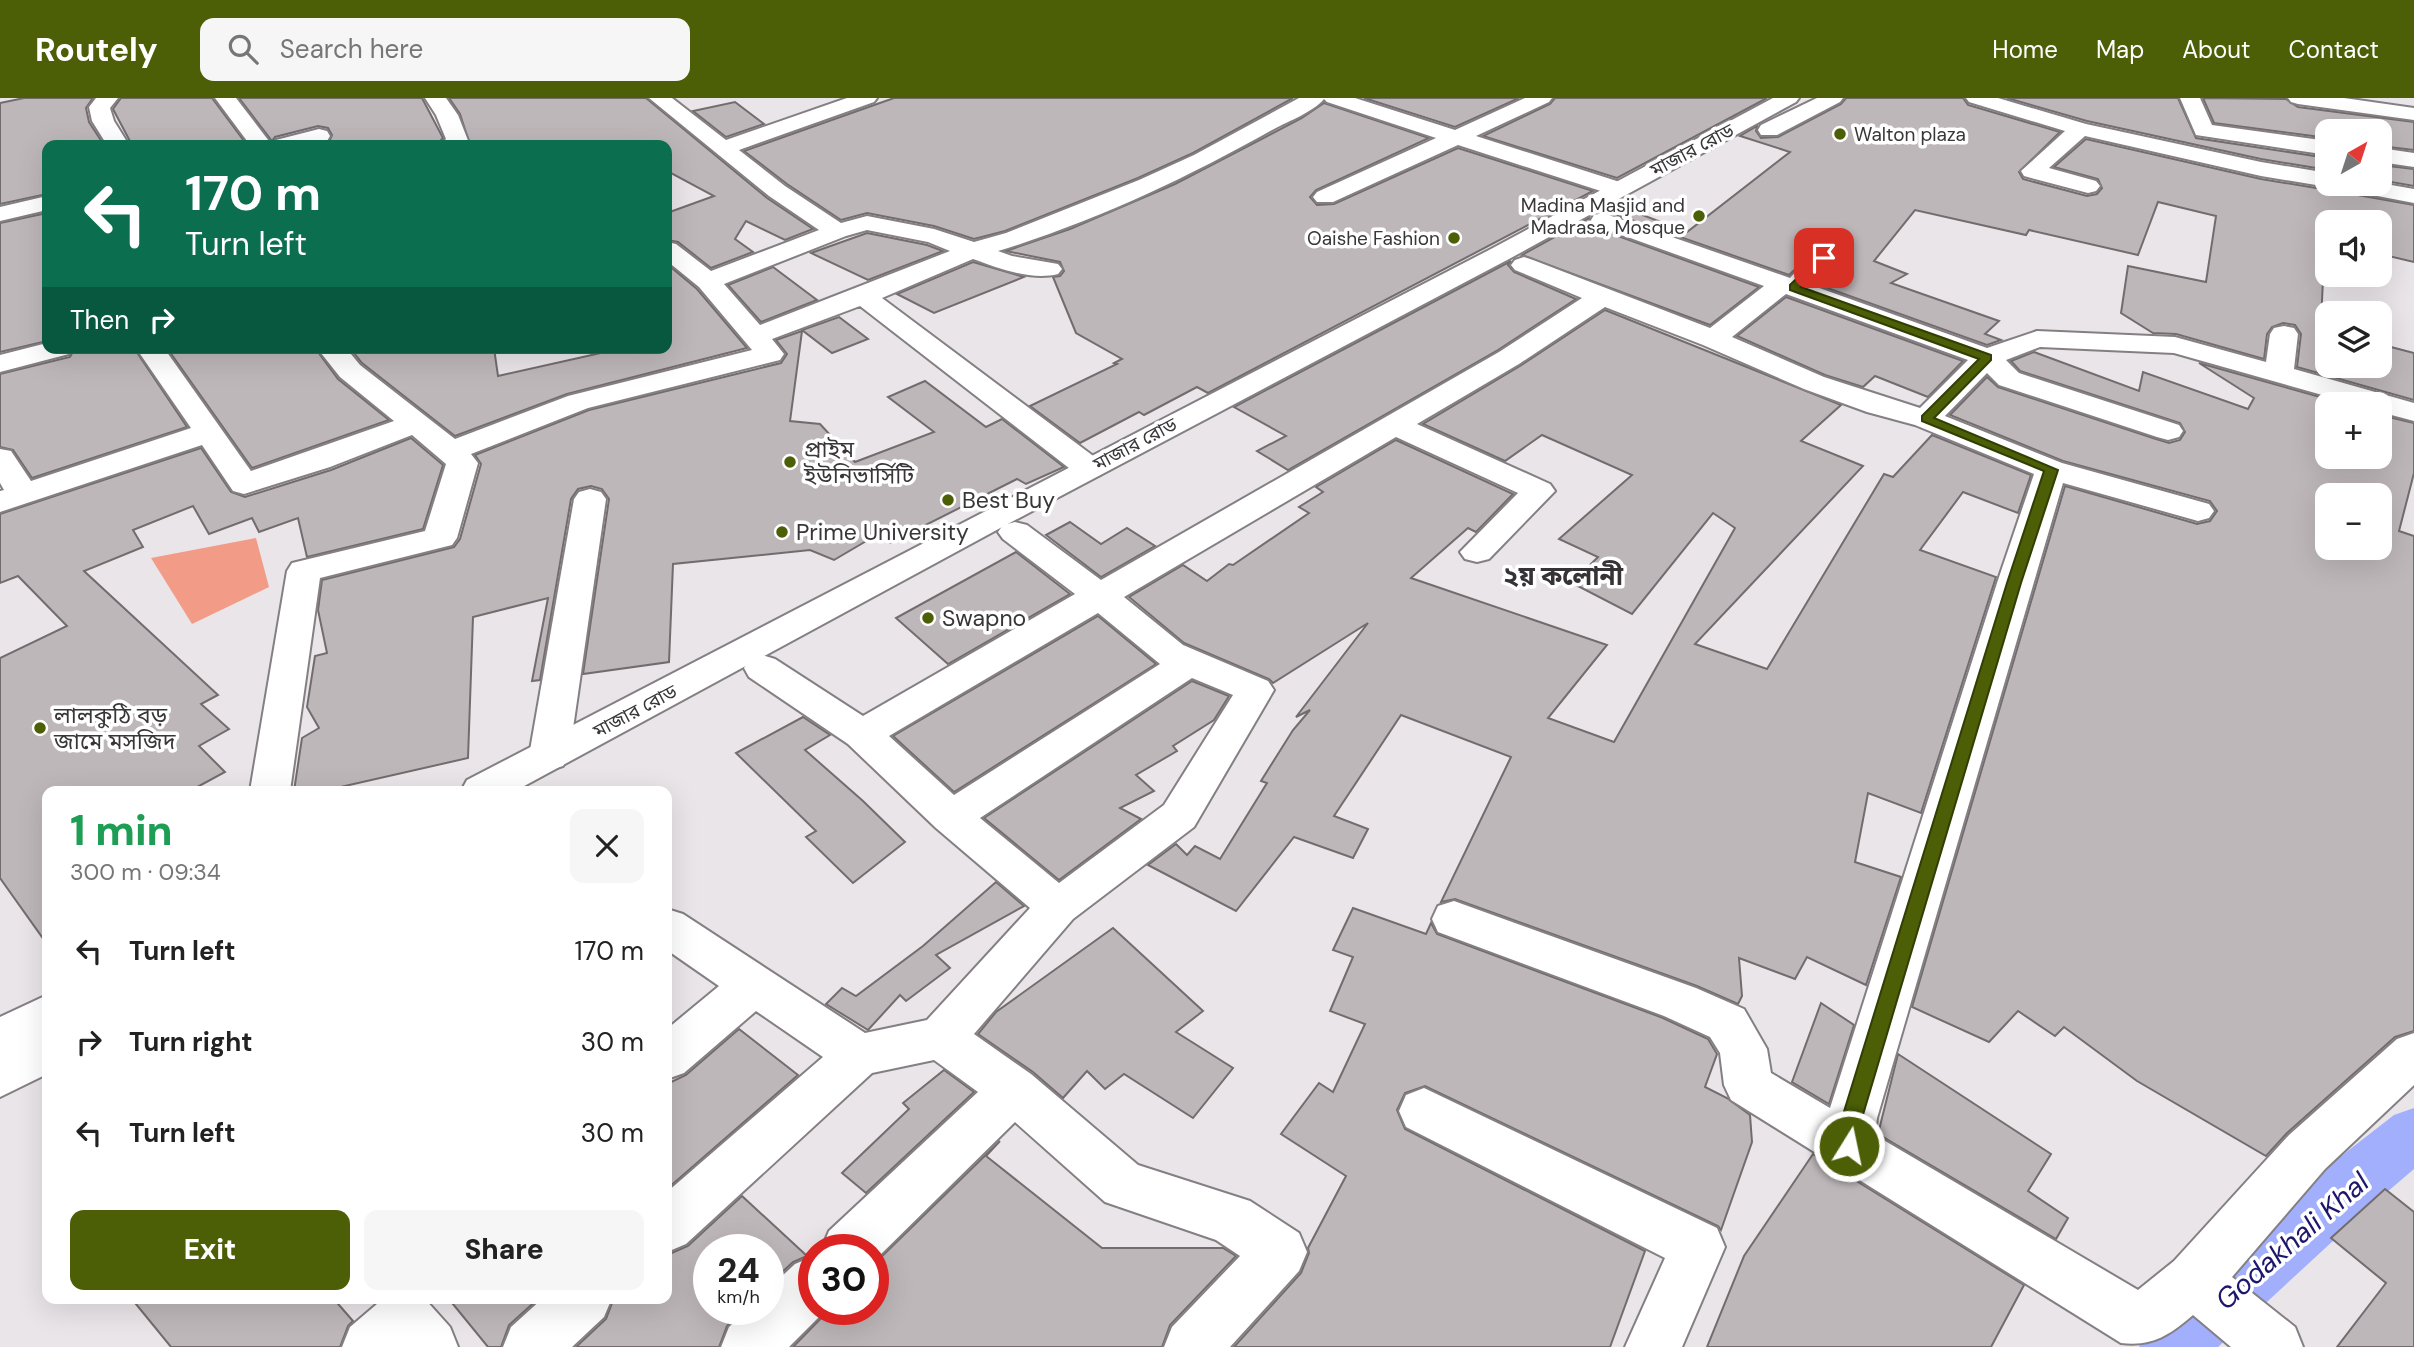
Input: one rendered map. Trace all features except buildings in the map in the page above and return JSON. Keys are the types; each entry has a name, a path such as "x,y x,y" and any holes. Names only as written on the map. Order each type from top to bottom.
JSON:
{"street":[{"path":"108,98 99,107 103,121 115,140"},
{"path":"225,98 257,140"},
{"path":"435,98 447,115 457,140"},
{"path":"659,98 777,191 837,231"},
{"path":"725,148 867,98"},
{"path":"755,336 1147,185 1202,160 1314,98"},
{"path":"1334,98 1618,189"},
{"path":"1325,198 1542,98"},
{"name":"মাজার রোড","path":"491,786 1500,254 1789,98"},
{"name":"মাজার রোড","path":"539,786 1389,332 1524,265 1682,175 1833,98"},
{"path":"1976,98 2062,112 2081,129 2260,179 2315,180"},
{"path":"2190,98 2204,130 2315,146"},
{"path":"2298,98 2414,114"},
{"path":"2081,129 2032,171 2088,186"},
{"path":"304,140 320,136"},
{"path":"2392,157 2414,160"},
{"path":"2392,192 2414,196"},
{"path":"0,214 42,204"},
{"path":"1604,219 1987,357 2009,379 2168,431"},
{"path":"708,281 837,231 867,223 934,236 1007,263 1049,269"},
{"path":"451,451 578,402 770,354 708,281 672,253"},
{"path":"1713,339 1824,258"},
{"path":"1524,265 1602,298 1713,339 1814,383 1877,406 1926,419 2051,470 2199,511"},
{"path":"863,296 1090,468"},
{"path":"862,734 1509,358 1602,298"},
{"path":"2279,372 2284,334"},
{"path":"1926,419 1987,357 2037,340 2175,345 2279,372 2330,392"},
{"path":"0,364 42,353"},
{"path":"154,354 244,484 319,460 415,423"},
{"path":"271,786 304,571 440,538 462,464 451,451 350,371 336,354"},
{"path":"2392,408 2414,412"},
{"path":"1395,425 1539,491 1477,552"},
{"path":"0,458 11,498 210,432"},
{"path":"1849,1146 1852,1118 2014,583 2051,470"},
{"path":"549,756 590,499"},
{"path":"672,1222 859,1055 941,1038 1058,907 1179,816 1255,690 1170,654 1099,595 1015,532"},
{"path":"951,817 1190,662"},
{"path":"762,668 862,734 951,817 1058,907"},
{"path":"1454,919 1679,1002 1727,1023 1743,1049 1748,1085 2141,1323 2193,1280 2307,1152 2414,1054"},
{"path":"672,930 859,1055"},
{"path":"672,1054 755,984"},
{"path":"0,1040 42,1018"},
{"path":"941,1038 1014,1090 1123,1185 1231,1219 1280,1252 1192,1347"},
{"path":"0,1075 42,1053"},
{"path":"865,1234 1014,1090"},
{"path":"1424,1111 1698,1247 1653,1347"},
{"path":"2193,1280 2271,1343"},
{"path":"749,1347 798,1299"},
{"path":"531,1347 578,1304"}],"shaded area":[{"path":"256,538 269,587 192,624 151,558"}],"waterway":[{"name":"Godakhali Khal","path":"2171,1347 2352,1184 2414,1134"}],"place":[{"name":"Walton plaza","path":"1840,134"},
{"name":"Madina Masjid and Madrasa, Mosque","path":"1699,216"},
{"name":"Oaishe Fashion","path":"1454,238"},
{"name":"প্রাইম ইউনিভার্সিটি","path":"790,462"},
{"name":"Best Buy","path":"948,500"},
{"name":"Prime University","path":"782,532"},
{"name":"Swapno","path":"928,618"},
{"name":"লালকুঠি বড় জামে মসজিদ","path":"40,728"}],"district":[{"name":"২য় কলোনী","path":"1563,576"}],"route":[{"path":"1824,258 1794,288 1987,357 1926,419 2051,470 2014,583 1852,1118 1849,1146"}]}
